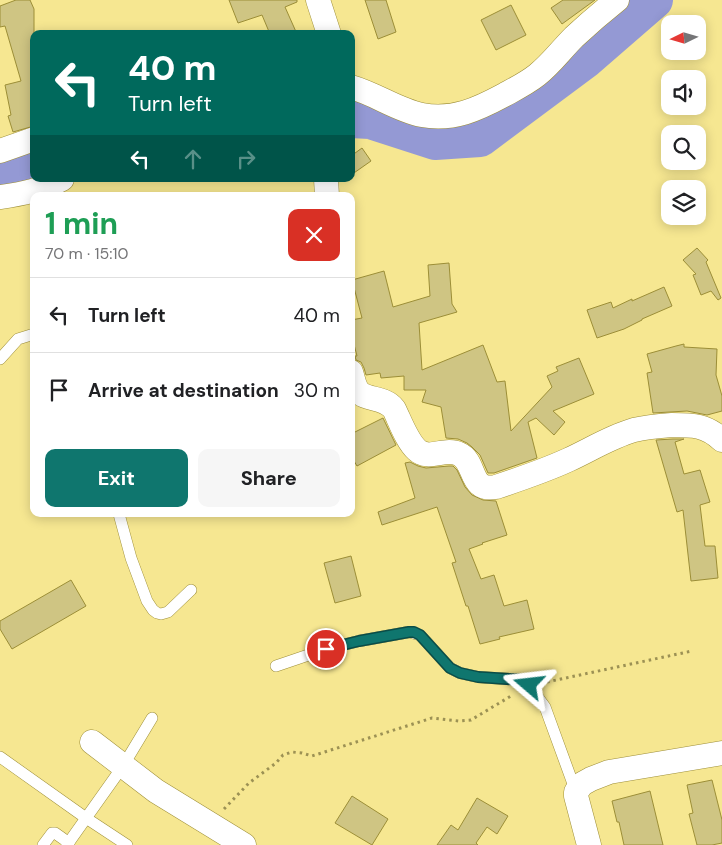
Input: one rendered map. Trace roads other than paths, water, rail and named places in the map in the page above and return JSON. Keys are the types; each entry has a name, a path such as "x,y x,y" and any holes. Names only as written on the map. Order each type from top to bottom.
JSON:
{"street":[{"path":"318,0 328,30"},
{"path":"355,89 420,115 441,117 462,114 483,106 535,77 574,37 617,0"},
{"path":"0,151 30,140"},
{"path":"0,197 25,193 56,182"},
{"path":"355,382 359,392 382,400 390,405 418,452 428,455 459,454 465,459 479,484 488,488 538,473 612,438 634,430 658,426 692,425 705,428 715,433 722,440"},
{"path":"92,742 156,790 244,845"},
{"path":"589,845 576,800 576,792 582,784 609,772 722,753"}],"lane":[{"path":"0,359 18,339 30,335"},
{"path":"120,517 130,558 152,610 161,614 168,612 191,590"},
{"path":"276,666 326,649 359,641 414,632 420,635 450,668 460,673 478,677 523,680 529,685 535,691 544,707 576,792"},
{"path":"43,845 52,833 55,833 68,844 123,766 152,718"},
{"path":"0,757 126,845"}],"waterway":[{"path":"355,119 370,120 435,141 480,138 586,59 654,0"},
{"path":"0,177 30,169"}]}
